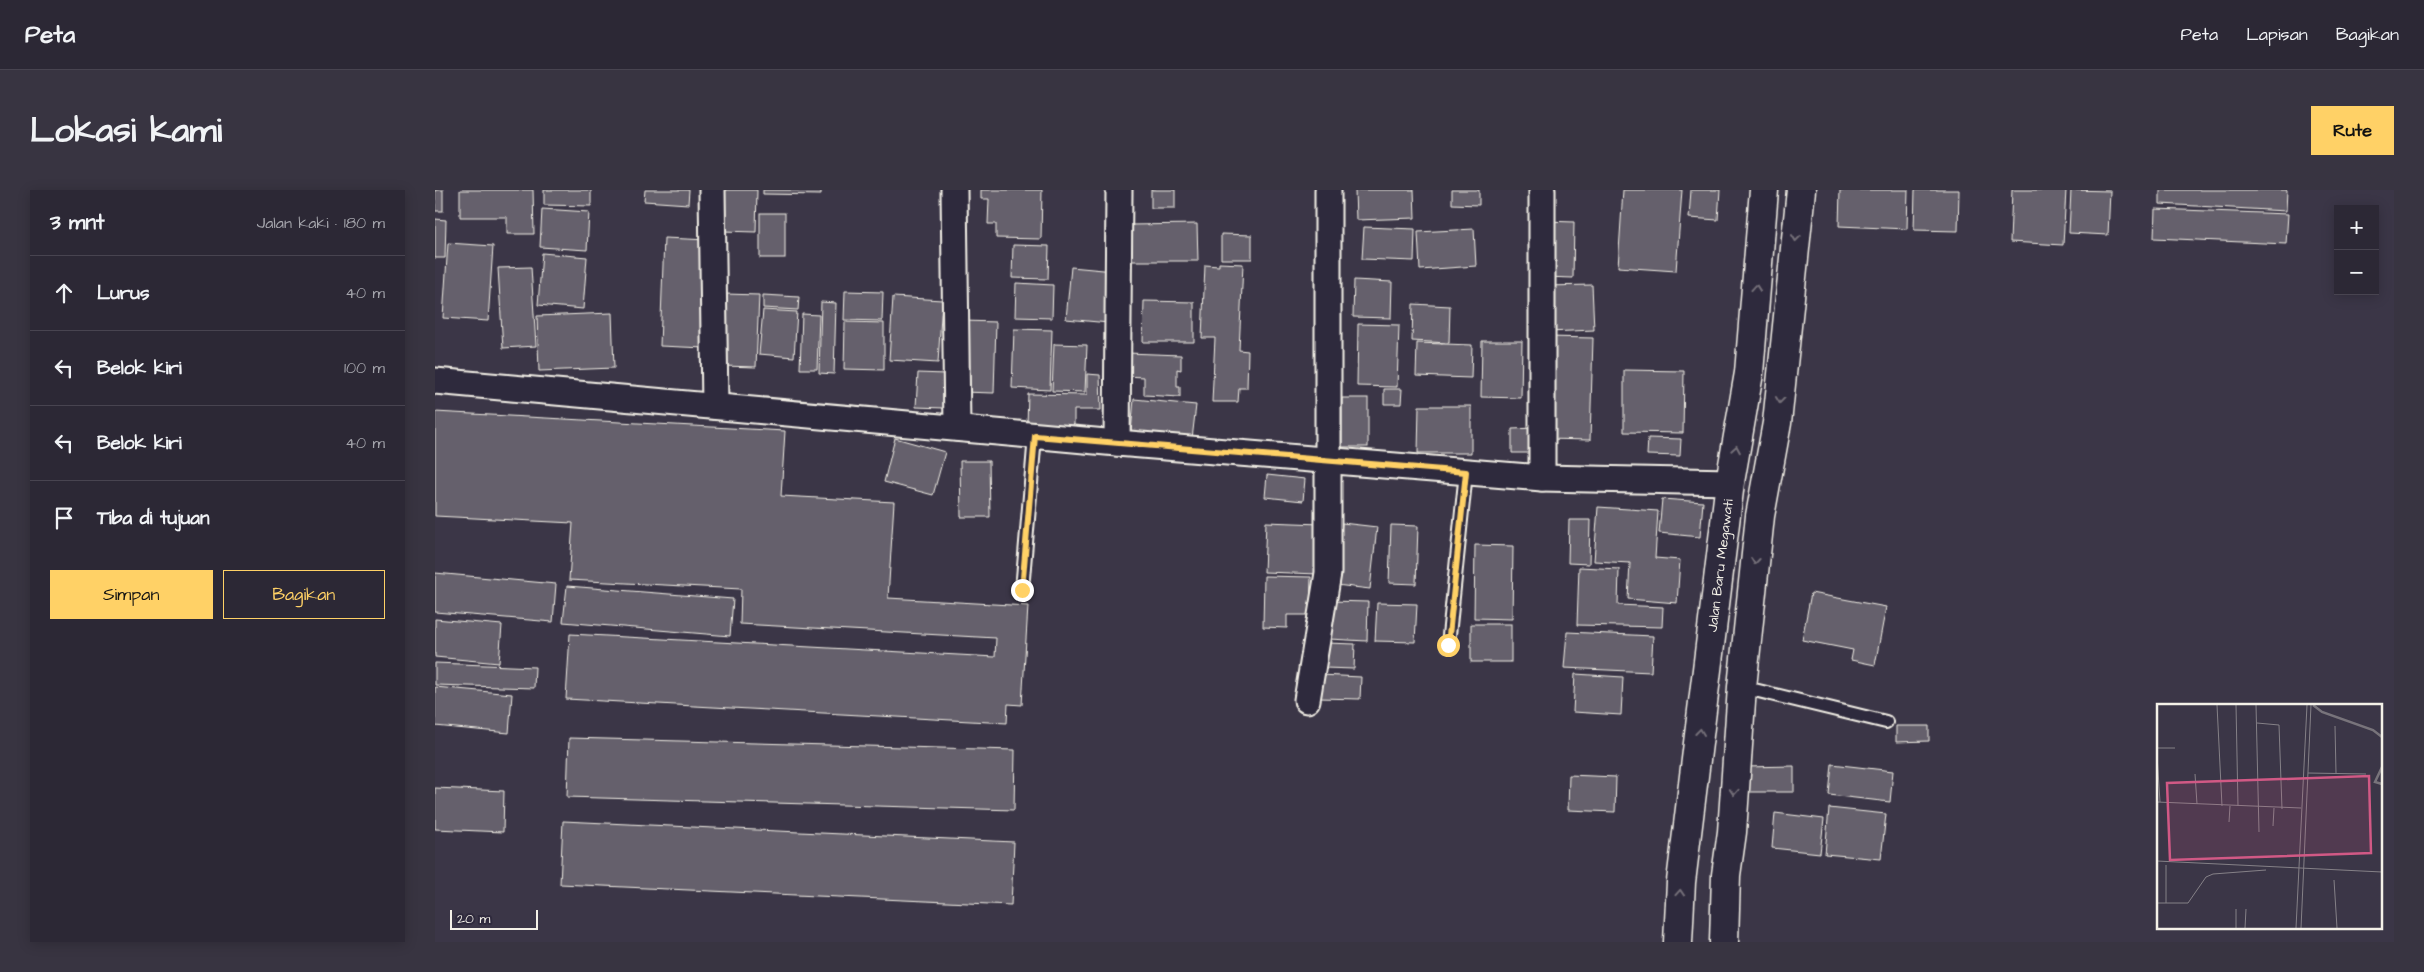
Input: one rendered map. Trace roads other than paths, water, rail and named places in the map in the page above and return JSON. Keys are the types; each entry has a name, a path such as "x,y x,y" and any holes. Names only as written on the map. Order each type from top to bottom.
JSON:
{"highway":[{"name":"Jalan Baru Megawati","path":"1678,942 1681,882 1730,482 1749,373 1764,190"},
{"path":"1724,942 1726,875 1732,832 1742,687 1760,516 1777,423 1801,190"}],"street":[{"path":"712,190 715,406"},
{"path":"954,190 957,428"},
{"path":"1117,443 1119,190"},
{"path":"1307,700 1328,574 1328,190"},
{"path":"1542,190 1542,478"},
{"path":"435,381 1035,436 1542,478 1730,482"}],"lane":[{"path":"1022,590 1035,436"},
{"path":"1448,645 1466,472"},
{"path":"1742,687 1886,722"}]}
